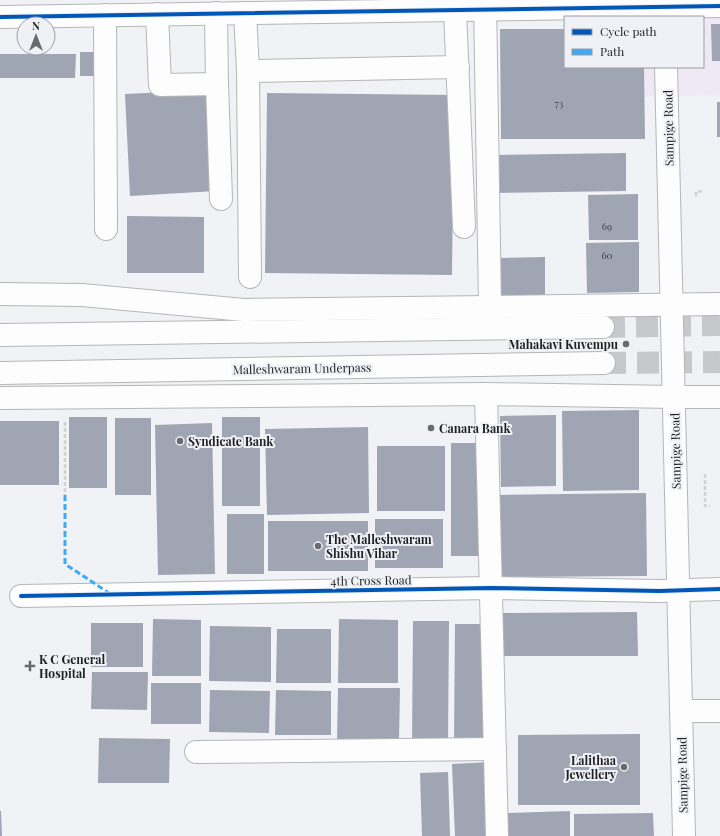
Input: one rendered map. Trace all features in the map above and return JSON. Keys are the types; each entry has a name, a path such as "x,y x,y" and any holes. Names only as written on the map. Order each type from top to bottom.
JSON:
{"main road":[{"path":"485,4 490,306"},
{"path":"0,16 455,10 485,4 665,8 720,6"},
{"path":"455,10 464,227"},
{"path":"216,13 216,84 221,199"},
{"path":"246,13 250,277"},
{"path":"157,14 160,84 216,84"},
{"path":"105,15 106,229"},
{"path":"248,71 458,67"},
{"name":"Sampige Road","path":"666,68 684,836"},
{"path":"0,294 82,295 244,310 720,304"},
{"path":"0,335 603,327"},
{"name":"Malleshwaram Underpass","path":"0,373 604,363"},
{"path":"486,394 497,836"},
{"path":"0,398 486,394 720,397"},
{"name":"4th Cross Road","path":"21,596 491,588 660,591 720,590"},
{"path":"681,711 720,711"},
{"path":"196,752 495,749"}],"path":[{"path":"696,192 702,191"},
{"path":"65,397 65,495"},
{"path":"705,474 705,506 710,506"}],"shaded area":[{"path":"720,0 720,95 612,98 611,68 704,68 704,16"}],"building":[{"path":"711,24 720,24 720,61 712,61"},
{"path":"500,29 564,29 564,68 644,68 645,139 501,139"},
{"path":"80,52 94,52 94,76 80,76"},
{"path":"0,54 16,54 16,56 56,56 56,54 76,54 75,78 0,78"},
{"path":"210,90 216,191 130,196 125,94"},
{"path":"267,93 454,95 452,275 265,273"},
{"path":"717,102 720,102 720,137 717,137"},
{"path":"626,153 626,191 493,193 493,155"},
{"path":"638,194 638,240 589,240 588,195"},
{"path":"127,216 204,217 204,273 127,273"},
{"path":"639,242 639,292 587,293 586,243"},
{"path":"545,257 545,295 499,295 499,258"},
{"path":"639,410 639,490 563,491 562,411"},
{"path":"556,415 556,486 501,487 500,416"},
{"path":"69,417 107,417 107,488 69,488"},
{"path":"222,417 260,417 260,506 222,506"},
{"path":"115,418 151,418 151,495 115,495"},
{"path":"0,421 59,421 59,485 0,485"},
{"path":"212,423 215,574 158,575 155,425"},
{"path":"368,427 369,513 267,515 265,429"},
{"path":"451,443 482,443 482,556 451,556"},
{"path":"377,446 445,446 445,511 377,511"},
{"path":"646,493 647,576 495,577 494,495"},
{"path":"227,514 264,514 264,574 227,574"},
{"path":"375,519 443,519 443,568 375,568"},
{"name":"The Malleshwaram Shishu Vihar","path":"268,521 368,521 368,571 268,571"},
{"path":"637,612 638,656 502,656 502,613"},
{"path":"153,619 201,620 201,676 152,676"},
{"path":"339,619 398,620 398,683 338,683"},
{"path":"413,621 449,621 448,742 412,742"},
{"path":"91,623 143,623 143,667 91,667"},
{"path":"455,624 488,624 487,741 454,741"},
{"path":"210,626 271,627 271,682 209,681"},
{"path":"277,629 331,629 331,683 276,683"},
{"path":"92,672 148,672 147,710 91,709"},
{"path":"151,683 201,683 201,724 151,724"},
{"path":"338,688 400,688 399,741 337,740"},
{"path":"210,690 270,691 269,733 209,732"},
{"path":"276,690 331,691 331,735 275,735"},
{"path":"640,734 640,805 518,805 518,735"},
{"path":"99,738 170,739 169,783 98,783"},
{"path":"492,762 494,836 455,836 452,764"},
{"path":"448,772 450,836 422,836 420,773"},
{"path":"1,811 2,836 0,836"},
{"path":"570,811 570,836 505,836 504,813"},
{"path":"653,813 654,836 574,836 574,814"}],"tunnel":[{"path":"603,327 720,325"},
{"path":"604,363 720,362"}],"marked path":[{"path":"65,495 65,564 109,593"}],"cycle path":[{"path":"0,17 720,6"},
{"path":"21,596 491,588 660,591 720,589"}],"place":[{"name":"Mahakavi Kuvempu","path":"626,344"},
{"name":"Canara Bank","path":"431,428"},
{"name":"Syndicate Bank","path":"180,441"},
{"name":"The Malleshwaram Shishu Vihar","path":"318,546"},
{"name":"K C General Hospital","path":"30,666"},
{"name":"Lalithaa Jewellery","path":"624,767"}]}
